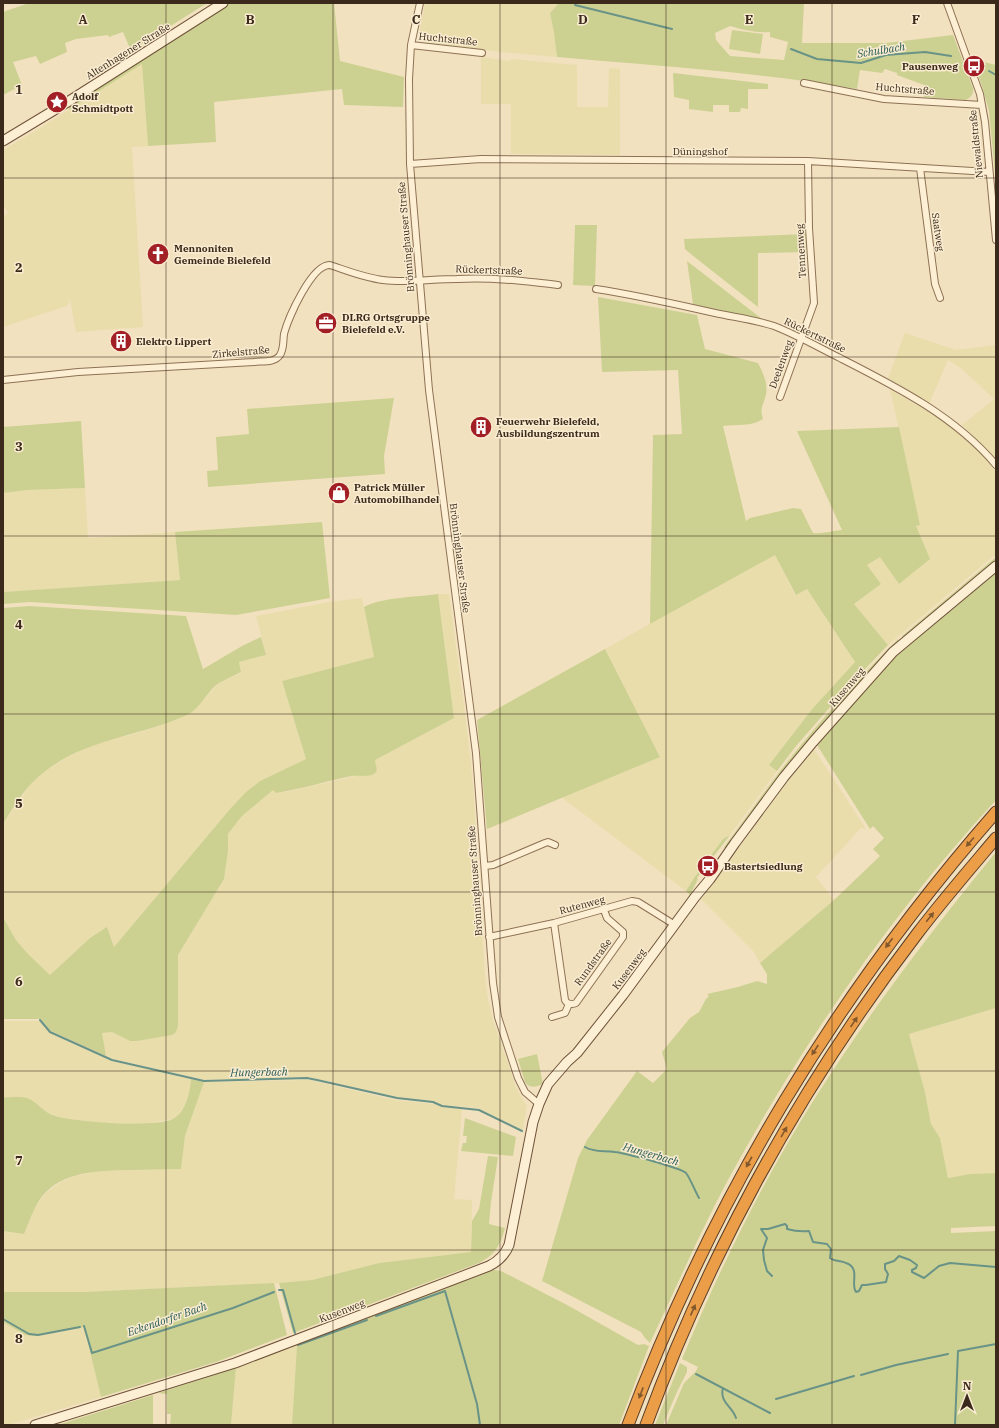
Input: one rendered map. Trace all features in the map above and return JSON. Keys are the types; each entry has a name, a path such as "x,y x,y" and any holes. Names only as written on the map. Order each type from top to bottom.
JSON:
{"highway":[{"path":"628,1425 663,1337 715,1225 763,1135 799,1075 876,961 960,854 996,812"},
{"path":"646,1425 668,1367 704,1286 750,1194 783,1134 828,1060 867,1002 917,934 996,838"}],"street":[{"name":"Altenhagener Straße","path":"3,141 66,103 223,3"},
{"name":"Brönninghauser Straße","path":"420,3 411,46 409,79 410,164 429,390 476,753 494,994 502,1031 521,1085 528,1095 539,1104"},
{"name":"Niewaldstraße","path":"947,3 978,86 982,104 996,240"},
{"name":"Huchtstraße","path":"411,46 482,53"},
{"name":"Huchtstraße","path":"804,83 884,99 982,104"},
{"name":"Düningshof","path":"410,164 481,159 808,161 989,172"},
{"name":"Tennenweg","path":"801,338 814,303 809,228 808,161"},
{"name":"Saatweg","path":"920,168 935,284 940,298"},
{"name":"Zirkelstraße","path":"3,380 53,374 270,361 276,359 280,355 288,322 301,295 313,276 326,265 372,278 419,281"},
{"name":"Rückertstraße","path":"419,281 457,278 506,279 558,285"},
{"name":"Rückertstraße","path":"596,289 646,297 773,326 801,338 880,378 940,414 988,456 996,465"},
{"name":"Deelenweg","path":"780,397 801,338"},
{"name":"Kusenweg","path":"35,1425 235,1363 494,1264 502,1257 509,1245 533,1122 539,1104 568,1068 577,1053 710,879 784,777 893,652 996,566"},
{"path":"485,866 493,865 548,842 555,845"},
{"name":"Rutenweg","path":"489,937 554,923 635,901 675,925"},
{"name":"Rundstraße","path":"569,1004 576,1003 623,937 623,932 607,918 604,910"},
{"name":"Rundstraße","path":"554,923 564,998 569,1004"},
{"name":"Rundstraße","path":"552,1017 565,1013 569,1004"}],"shaded area":[{"path":"425,3 559,3 550,13 557,57 428,43 419,35"},
{"path":"481,57 510,61 511,59 577,65 577,107 608,107 609,68 620,69 620,155 511,154 511,104 481,104"},
{"path":"142,63 148,146 132,147 143,327 76,332 70,300 67,306 3,327 3,216 8,213 3,204 3,150"},
{"path":"905,333 956,350 996,345 996,459 962,425 994,399 962,369 948,360 929,404 888,378"},
{"path":"890,389 937,417 956,431 985,458 996,471 996,554 888,645 854,604 881,584 867,565 880,556 899,584 916,526 920,525"},
{"path":"85,488 88,538 175,532 180,580 3,592 3,493 28,490"},
{"path":"775,554 795,595 807,589 855,662 813,708 770,764 777,771 730,835 723,839 686,891 561,797 660,757 605,649"},
{"path":"438,594 449,594 466,721 473,784 485,976 488,999 493,1020 516,1087 527,1105 523,1130 478,1108 444,1105 398,1097 308,1077 205,1080 113,1059 106,1056 101,1033 112,1032 130,1041 172,1035 178,1026 178,955 224,879 228,851 228,834 242,816 273,789 276,793 286,792 356,776 375,760 454,718"},
{"path":"362,598 374,657 282,681 306,759 260,781 246,792 114,947 111,937 90,938 50,975 16,940 3,917 3,824 31,784 44,772 64,759 90,746 148,730 186,716 194,710 219,683 241,673 239,662 266,655 256,616 329,602"},
{"path":"814,749 866,829 861,828 816,877 834,900 760,963 755,953 701,899 788,781"},
{"path":"996,1008 996,1173 970,1174 948,1178 940,1138 931,1124 925,1092 909,1034"},
{"path":"3,1021 41,1021 52,1034 112,1061 191,1079 189,1094 184,1107 173,1119 145,1124 90,1122 54,1116 43,1110 28,1098 3,1097"},
{"path":"310,1080 395,1100 434,1104 443,1107 462,1109 454,1199 472,1200 471,1252 379,1263 312,1280 279,1283 83,1292 3,1292 3,1231 24,1234 35,1207 47,1192 61,1182 75,1176 99,1171 181,1169 185,1136 204,1082"},
{"path":"3,1322 25,1335 34,1336 84,1327 101,1397 8,1425 3,1425"},
{"path":"297,1345 292,1425 231,1425 236,1368"}],"green space":[{"path":"29,3 207,3 131,51 123,32 109,37 108,35 76,39 65,43 67,52 40,64 36,56 13,62 22,85 3,95 3,12"},
{"path":"230,3 334,3 340,61 404,77 403,107 344,105 342,89 214,102 216,142 148,146 142,64 69,110 70,105"},
{"path":"559,3 804,3 802,43 886,43 953,35 973,88 973,94 966,100 924,97 924,85 885,69 882,73 860,70 857,89 745,74 557,57 550,13","holes":["730,26 755,32 770,32 770,37 788,42 784,60 730,56 716,40 715,33"]},
{"path":"732,30 763,34 760,54 729,49"},
{"path":"972,59 996,65 996,183 989,111"},
{"path":"673,73 768,84 768,89 748,89 748,109 741,108 740,112 729,112 729,105 713,105 713,112 689,109 689,100 674,97"},
{"path":"575,225 597,225 595,286 573,285"},
{"path":"806,234 807,252 758,253 758,307 685,249 684,239"},
{"path":"687,261 766,322 693,304"},
{"path":"598,297 697,315 705,349 758,363 765,378 766,386 766,394 762,409 763,419 749,424 723,426 746,521 750,518 793,508 801,509 813,533 842,530 797,431 899,427 920,525 916,526 930,559 899,584 880,557 867,565 881,584 854,604 888,645 846,689 796,746 777,771 769,765 813,708 855,662 807,589 796,595 775,555 650,624 653,435 682,434 678,370 602,372"},
{"path":"394,398 384,456 385,474 208,487 207,471 218,470 216,437 249,434 247,409"},
{"path":"81,421 85,488 28,490 3,493 3,427"},
{"path":"322,522 330,598 236,615 30,602 3,604 3,592 180,580 175,532"},
{"path":"996,557 996,562 907,636 902,636"},
{"path":"996,570 996,800 957,843 920,888 851,981 818,1029 757,1128 718,1198 650,1343 641,1332 542,1281 578,1158 587,1140 637,1071 653,1083 667,1069 662,1052 690,1018 699,1012 709,996 707,994 757,981 767,984 767,974 760,963 834,900 880,856 873,849 884,838 873,826 870,829 816,742 895,655"},
{"path":"438,594 454,718 375,760 377,769 374,774 368,776 352,776 276,793 273,790 242,816 228,834 228,851 224,879 178,955 178,1026 176,1032 172,1035 137,1041 130,1041 112,1032 102,1033 106,1056 49,1030 41,1019 3,1019 3,917 16,940 50,975 90,938 107,927 114,947 246,792 260,781 306,759 282,681 374,657 364,607 390,599"},
{"path":"29,606 186,616 203,669 242,646 261,637 266,655 239,662 241,672 219,683 210,691 195,710 185,716 165,724 84,749 65,758 48,769 31,784 16,803 3,824 3,608"},
{"path":"898,639 899,642 726,849 724,847 794,754 837,704"},
{"path":"605,649 660,757 487,829 477,720"},
{"path":"730,835 697,878 698,879 690,895 686,891 694,878 723,839"},
{"path":"996,852 996,1008 909,1034 925,1092 931,1124 940,1138 948,1178 970,1174 996,1173 996,1226 951,1228 951,1233 996,1231 996,1425 666,1425 684,1383 698,1367 682,1359 727,1257 779,1158 817,1095 880,1001 925,941"},
{"path":"537,1054 543,1084 536,1087 529,1086 525,1082 518,1059"},
{"path":"191,1079 204,1082 185,1136 181,1169 109,1171 76,1175 56,1184 43,1195 33,1211 24,1234 3,1231 3,1097 21,1097 30,1099 43,1110 55,1116 65,1118 133,1124 163,1122 173,1119 181,1112 190,1090"},
{"path":"465,1118 516,1137 513,1156 461,1151 463,1143 466,1143 467,1136 463,1136"},
{"path":"488,1156 498,1157 489,1224 505,1228 502,1239 493,1253 479,1263 293,1333 279,1283 312,1280 379,1263 471,1252 472,1221 479,1209"},
{"path":"494,1270 501,1271 569,1306 638,1345 644,1344 649,1346 619,1425 292,1425 297,1345"},
{"path":"274,1283 287,1335 216,1362 101,1397 84,1327 34,1336 25,1335 3,1322 3,1292 83,1292"},
{"path":"680,1363 687,1367 687,1372 663,1425 655,1425"},
{"path":"236,1368 231,1425 170,1425 171,1414 167,1414 167,1394 158,1393"},
{"path":"153,1395 153,1425 58,1425 64,1423"}],"waterway":[{"name":"Schulbach","path":"575,5 672,29"},
{"name":"Schulbach","path":"791,49 817,59 861,63 886,55 925,52 951,56"},
{"name":"Schulbach","path":"989,71 996,75"},
{"name":"Hungerbach","path":"40,1020 50,1032 112,1060 204,1081 307,1078 397,1098 433,1102 442,1106 479,1110 522,1131"},
{"name":"Hungerbach","path":"585,1147 596,1151 611,1151 630,1155 664,1164 682,1171 688,1175 699,1198"},
{"name":"Hungerbach","path":"761,1229 768,1229 785,1224 787,1229 809,1231 813,1242 827,1244 831,1249 830,1258 850,1265 854,1272 854,1289 856,1292 859,1291 862,1285 886,1282 888,1274 885,1269 885,1264 894,1261 899,1256 910,1260 917,1265 912,1272 924,1278 939,1266 950,1263 996,1267"},
{"path":"761,1229 767,1238 763,1250 764,1260 767,1271 772,1276"},
{"name":"Eckendorfer Bach","path":"279,1290 283,1290 295,1333"},
{"name":"Eckendorfer Bach","path":"376,1316 445,1291 477,1404 480,1425"},
{"name":"Eckendorfer Bach","path":"84,1326 92,1353 233,1308 274,1292"},
{"name":"Eckendorfer Bach","path":"3,1319 29,1334 38,1335 80,1327"},
{"name":"Eckendorfer Bach","path":"298,1345 367,1320"},
{"path":"955,1425 958,1351 996,1344"},
{"path":"861,1375 896,1365 948,1354"},
{"path":"696,1374 770,1413"},
{"path":"776,1399 854,1376"},
{"path":"723,1388 723,1397 736,1418"}],"place":[{"name":"Pausenweg","path":"974,66"},
{"name":"Adolf Schmidtpott","path":"57,102"},
{"name":"Mennoniten Gemeinde Bielefeld","path":"158,254"},
{"name":"DLRG Ortsgruppe Bielefeld e.V.","path":"326,323"},
{"name":"Elektro Lippert","path":"121,341"},
{"name":"Feuerwehr Bielefeld, Ausbildungszentrum","path":"481,427"},
{"name":"Patrick Müller Automobilhandel","path":"339,493"},
{"name":"Bastertsiedlung","path":"708,866"}]}
